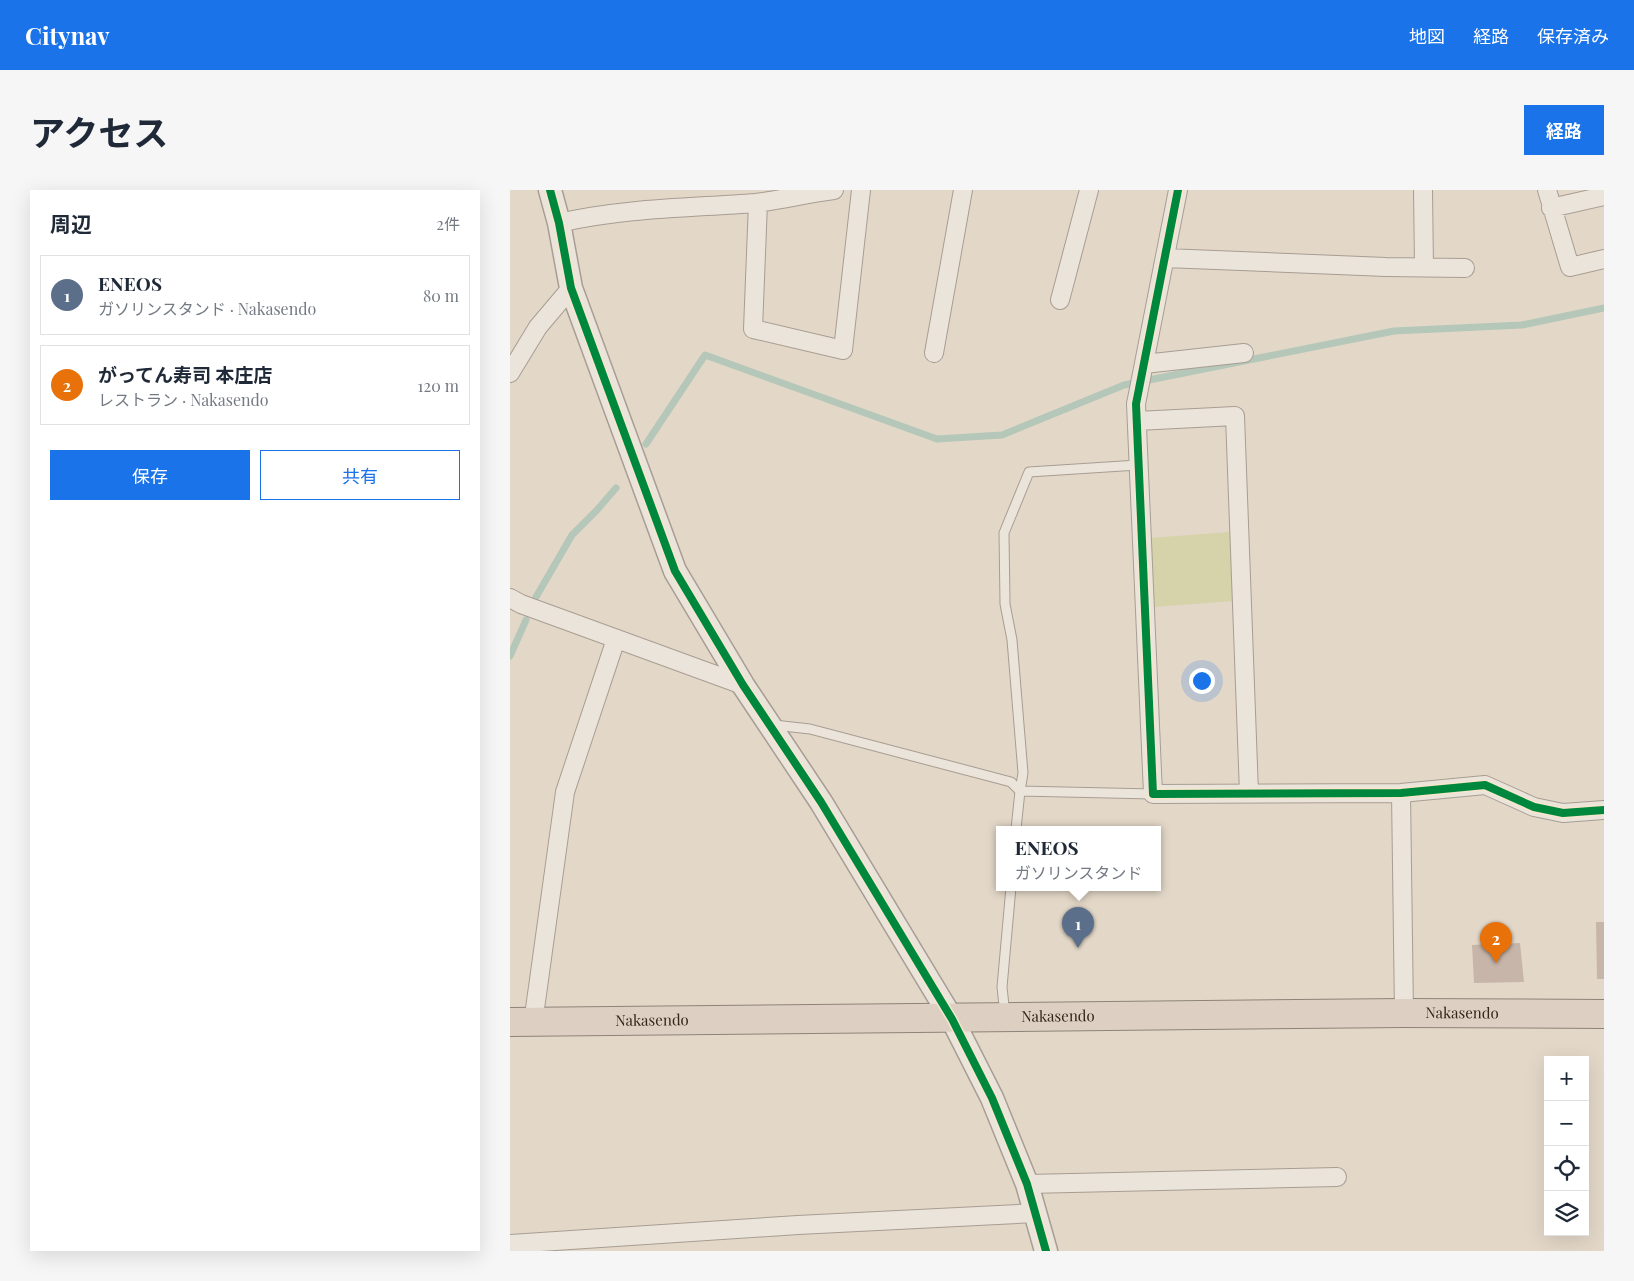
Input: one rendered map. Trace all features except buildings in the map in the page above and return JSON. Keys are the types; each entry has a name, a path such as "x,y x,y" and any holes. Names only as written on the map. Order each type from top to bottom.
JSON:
{"highway":[{"name":"Nakasendo","path":"522,1022 1404,1013 1604,1014"}],"street":[{"path":"550,190 559,223 571,288 675,571 743,685 821,802 952,1019 992,1098 1027,1184 1046,1251"},
{"path":"559,223 645,209 758,202 782,194 834,190"},
{"path":"758,202 753,330 843,350 861,190"},
{"path":"934,353 963,190"},
{"path":"1060,300 1089,190"},
{"path":"1178,190 1136,404 1153,794 1401,792 1485,785 1534,807 1563,813 1604,810"},
{"path":"1423,190 1424,267"},
{"path":"1547,190 1570,268 1604,259"},
{"path":"1551,208 1604,196"},
{"path":"1164,258 1465,268"},
{"path":"510,373 538,327 571,288"},
{"path":"1143,369 1244,353"},
{"path":"1137,421 1235,416 1249,793"},
{"path":"510,598 521,604 743,685"},
{"path":"522,1022 565,792 616,639"},
{"path":"1401,792 1404,1013"},
{"path":"1027,1184 1338,1176"},
{"path":"510,1244 798,1225 1036,1213"}],"lane":[{"path":"1016,826 1023,773 1012,640 1005,604 1004,533 1029,472 1138,465"},
{"path":"769,724 810,729 1011,782 1020,791 1153,794"},
{"path":"1006,1018 1002,987 1011,891"}],"shaded area":[{"path":"1230,532 1234,601 1153,607 1149,538"}],"waterway":[{"path":"646,444 705,355 937,439 1002,435 1124,385 1394,331 1522,325 1604,308"},
{"path":"536,597 572,535 616,488"},
{"path":"510,656 526,620"}],"cycle path":[{"path":"550,190 559,223 571,288 675,571 743,685 821,802 952,1019 992,1098 1027,1184 1046,1251"},
{"path":"1178,190 1136,404 1153,794 1401,793 1485,785 1534,807 1563,813 1604,810"}],"place":[{"name":"ENEOS","path":"1078,948"},
{"name":"がってん寿司 本庄店","path":"1496,963"}]}
